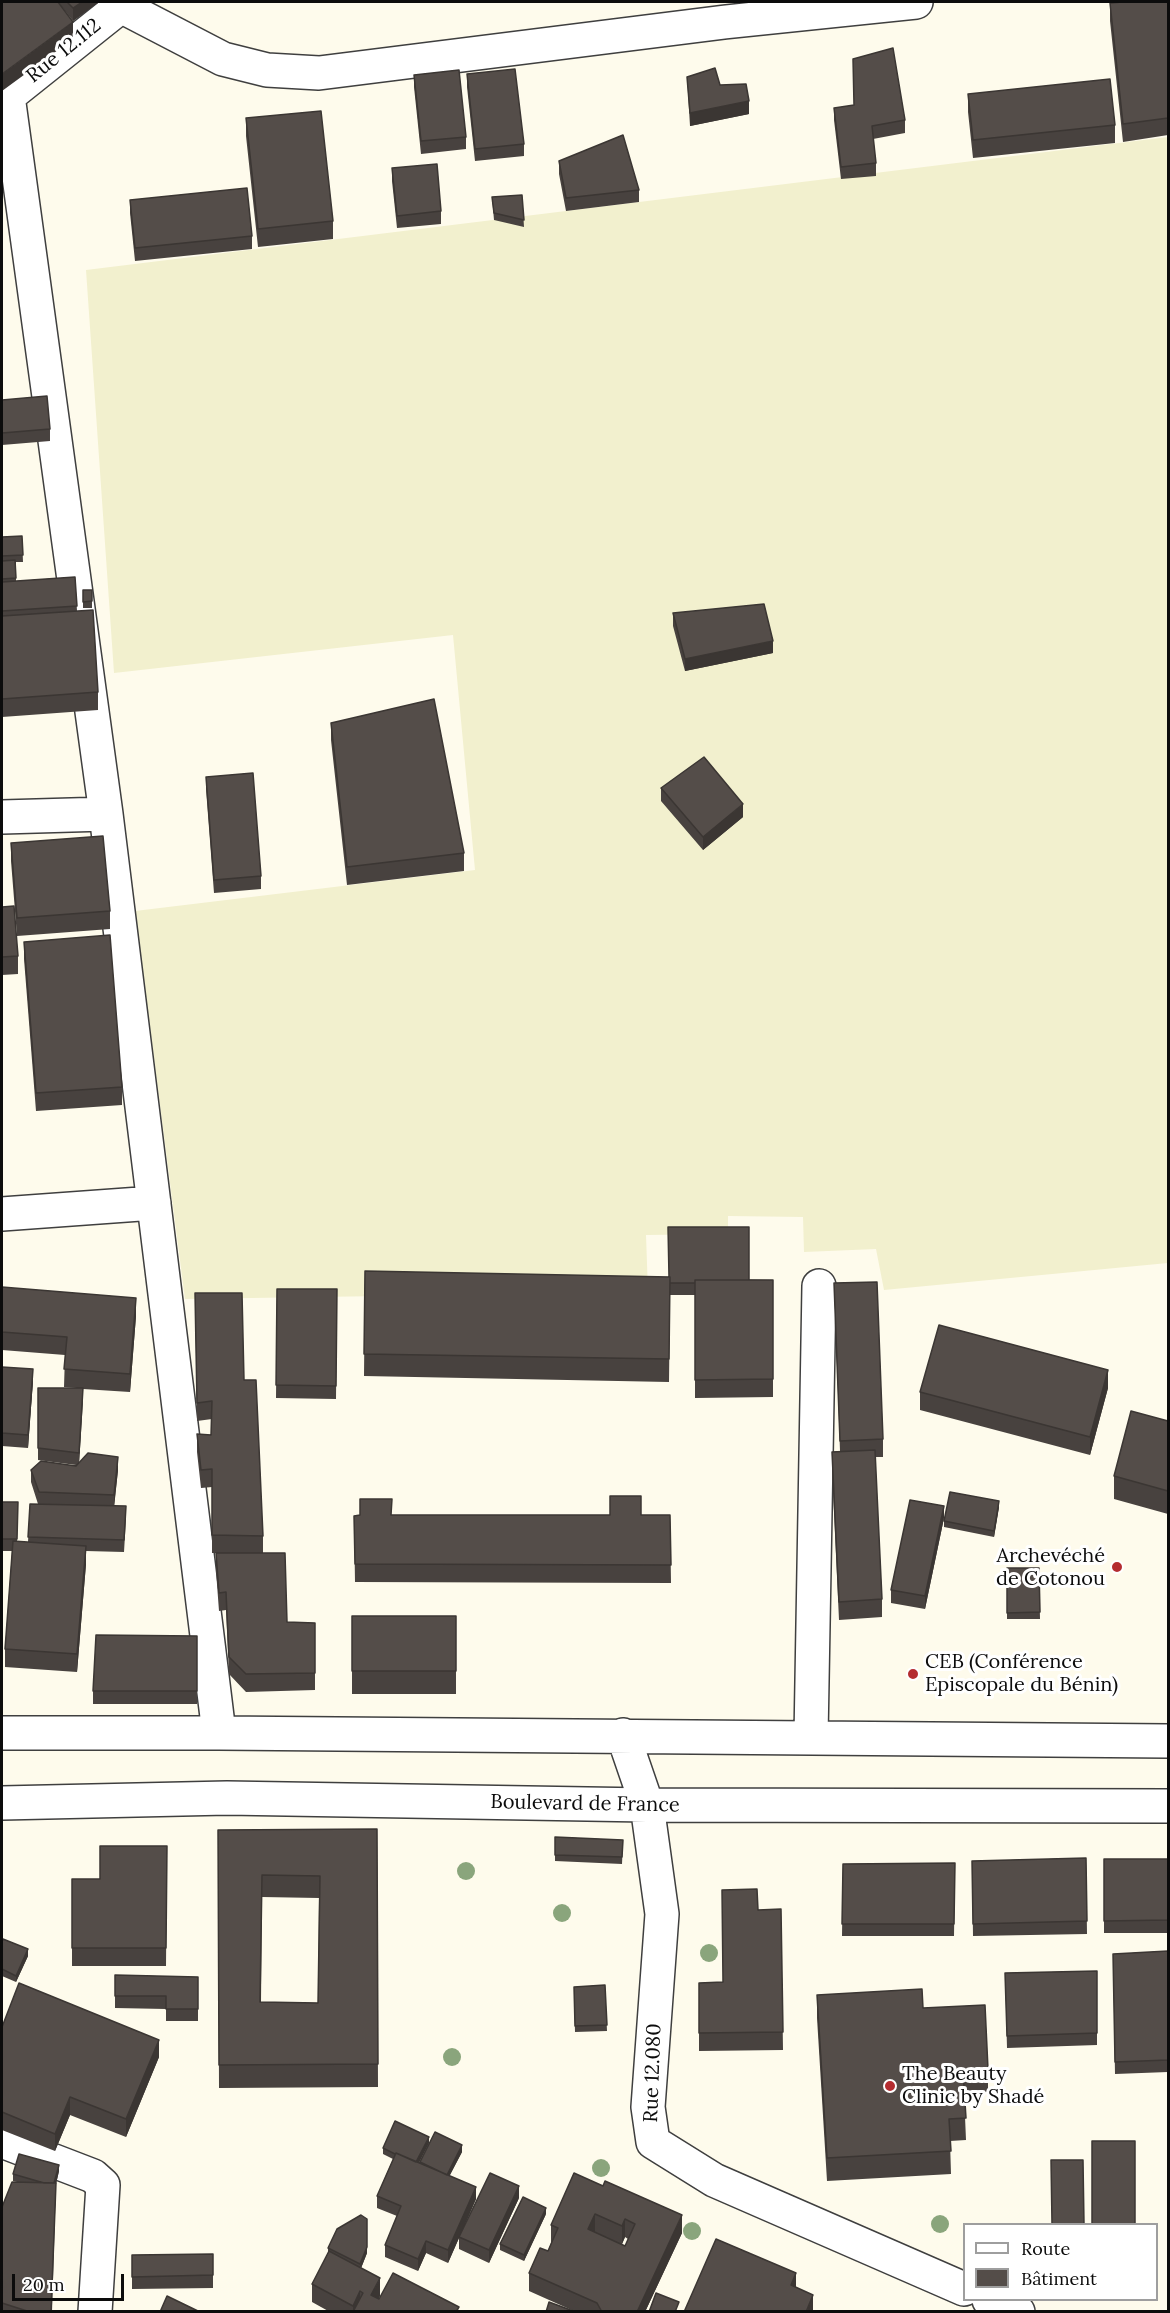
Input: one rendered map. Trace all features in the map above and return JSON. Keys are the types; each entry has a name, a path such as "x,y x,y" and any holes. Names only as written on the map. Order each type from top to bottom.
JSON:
{"street":[{"path":"725,22 750,2"},
{"path":"123,4 223,59 267,70 319,73 725,22 916,2"},
{"name":"Rue 12.112","path":"5,99 123,4"},
{"path":"5,99 106,814 219,1733"},
{"path":"2,817 106,814"},
{"path":"2,1214 154,1203"},
{"path":"811,1737 819,1286"},
{"path":"2,1733 1168,1741"},
{"name":"Rue 12.080","path":"623,1736 647,1805 662,1914 648,2108 653,2142 714,2180 963,2289"},
{"name":"Boulevard de France","path":"2,1803 227,1798 647,1805 1168,1806"},
{"path":"2,2141 93,2176 103,2186 95,2312"},
{"path":"991,2301 1018,2312"}],"shaded area":[{"path":"1168,137 1168,1263 884,1290 876,1249 804,1252 803,1217 728,1216 728,1234 646,1235 648,1292 185,1299 135,911 475,870 453,635 114,673 86,270"}],"building":[{"path":"2,2 58,2 73,22 2,74"},
{"path":"67,2 82,2 73,8"},
{"path":"1168,2 1168,118 1123,124 1110,3"},
{"path":"893,48 905,120 872,126 876,163 841,167 834,108 854,105 853,59"},
{"path":"715,68 720,85 746,84 749,101 690,113 687,77"},
{"path":"515,69 524,144 475,149 467,74"},
{"path":"459,70 466,137 421,141 414,75"},
{"path":"1110,79 1115,125 973,140 968,94"},
{"path":"321,111 333,221 258,229 246,118"},
{"path":"623,135 639,190 566,198 559,161"},
{"path":"437,164 441,211 397,216 392,168"},
{"path":"247,188 252,236 135,248 130,200"},
{"path":"522,195 524,220 494,213 492,197"},
{"path":"47,396 50,429 2,433 2,400"},
{"path":"22,536 23,555 2,556 2,537"},
{"path":"15,560 16,578 2,579 2,561"},
{"path":"75,577 77,606 2,611 2,582"},
{"path":"83,590 92,590 92,601 83,602"},
{"path":"764,604 773,641 685,659 673,613"},
{"path":"93,610 98,692 2,699 2,616"},
{"path":"434,699 464,853 347,867 331,723"},
{"path":"704,757 743,804 703,837 661,788"},
{"path":"253,773 261,876 214,880 206,777"},
{"path":"103,836 110,911 17,918 11,843"},
{"path":"14,906 18,956 2,957 2,907"},
{"path":"110,935 122,1087 36,1093 24,942"},
{"path":"668,1227 749,1227 749,1280 695,1280 695,1283 670,1283"},
{"path":"365,1271 670,1277 669,1359 364,1354"},
{"path":"695,1280 773,1280 773,1379 695,1380"},
{"path":"877,1282 883,1439 840,1441 834,1283"},
{"path":"2,1287 136,1298 130,1374 64,1369 67,1337 2,1332"},
{"path":"277,1289 337,1289 336,1386 276,1385"},
{"path":"195,1293 242,1293 244,1380 256,1380 263,1536 212,1535 212,1469 201,1470 197,1434 211,1435 212,1401 197,1403"},
{"path":"939,1325 1108,1370 1090,1437 920,1392"},
{"path":"2,1367 33,1369 28,1435 2,1433"},
{"path":"38,1388 83,1388 79,1453 38,1448"},
{"path":"1131,1411 1168,1421 1168,1491 1114,1476"},
{"path":"875,1450 882,1599 839,1602 832,1452"},
{"path":"88,1453 118,1457 114,1495 39,1492 31,1470 41,1461 76,1466"},
{"path":"950,1492 999,1501 994,1531 944,1521"},
{"path":"610,1496 641,1496 641,1515 670,1515 671,1565 355,1564 354,1516 360,1515 360,1499 392,1499 391,1515 610,1515"},
{"path":"910,1500 944,1506 925,1596 891,1590"},
{"path":"2,1502 18,1502 17,1539 2,1539"},
{"path":"30,1504 126,1506 124,1540 28,1537"},
{"path":"13,1541 86,1546 77,1654 5,1649"},
{"path":"216,1553 285,1553 287,1622 315,1623 315,1673 246,1674 229,1657 226,1592 219,1593"},
{"path":"1007,1568 1039,1568 1040,1612 1007,1613"},
{"path":"352,1616 456,1616 456,1671 352,1671"},
{"path":"96,1635 197,1636 197,1691 93,1691"},
{"path":"377,1829 378,2064 219,2065 218,1830","holes":["262,1875 320,1876 318,2003 260,2002"]},
{"path":"555,1837 623,1840 622,1857 555,1855"},
{"path":"100,1846 167,1846 166,1948 72,1948 72,1879 100,1879"},
{"path":"1086,1858 1087,1921 973,1924 972,1861"},
{"path":"1104,1859 1168,1859 1168,1920 1104,1921"},
{"path":"955,1863 954,1924 842,1924 843,1864"},
{"path":"757,1889 758,1910 781,1909 783,2032 699,2033 699,1983 723,1982 722,1890"},
{"path":"3,1939 28,1949 16,1976 2,1969"},
{"path":"1168,1951 1168,2060 1115,2062 1113,1954"},
{"path":"1097,1971 1097,2033 1007,2036 1005,1973"},
{"path":"115,1975 198,1977 198,2009 166,2009 166,1996 115,1996"},
{"path":"19,1983 159,2040 126,2119 70,2097 55,2134 2,2112 2,2027"},
{"path":"605,1985 607,2025 575,2026 574,1987"},
{"path":"922,1989 923,2008 985,2005 988,2069 963,2071 966,2118 949,2119 951,2151 827,2158 817,1995"},
{"path":"395,2121 429,2137 416,2162 383,2148"},
{"path":"435,2132 462,2145 447,2175 420,2162"},
{"path":"1092,2141 1135,2141 1135,2223 1092,2223"},
{"path":"396,2153 476,2187 448,2250 426,2241 418,2259 385,2245 401,2206 377,2196"},
{"path":"19,2154 59,2165 54,2183 44,2183 13,2174"},
{"path":"1051,2160 1083,2160 1084,2223 1052,2223"},
{"path":"490,2173 519,2186 489,2250 459,2237"},
{"path":"574,2173 603,2186 605,2181 682,2215 637,2312 602,2312 597,2303 529,2273 540,2248 548,2251 558,2228 551,2225","holes":["595,2214 622,2226 625,2219 635,2224 625,2246 588,2229"]},
{"path":"12,2182 56,2183 51,2312 30,2312 2,2303 2,2207"},
{"path":"523,2197 546,2208 524,2255 500,2244"},
{"path":"361,2215 367,2219 367,2247 360,2264 328,2248 337,2229"},
{"path":"716,2239 796,2273 791,2285 813,2295 806,2312 684,2312"},
{"path":"329,2251 380,2278 371,2295 379,2299 393,2273 459,2307 456,2312 353,2312 363,2293 360,2291 353,2306 312,2284"},
{"path":"213,2254 213,2275 132,2277 132,2255"},
{"path":"656,2293 679,2302 675,2312 649,2312"},
{"path":"167,2296 200,2312 160,2312"},
{"path":"549,2302 576,2312 546,2312"}],"place":[{"name":"Archevéché de Cotonou","path":"1117,1567"},
{"name":"CEB (Conférence Episcopale du Bénin)","path":"913,1674"},
{"name":"The Beauty Clinic by Shadé","path":"890,2086"}]}
